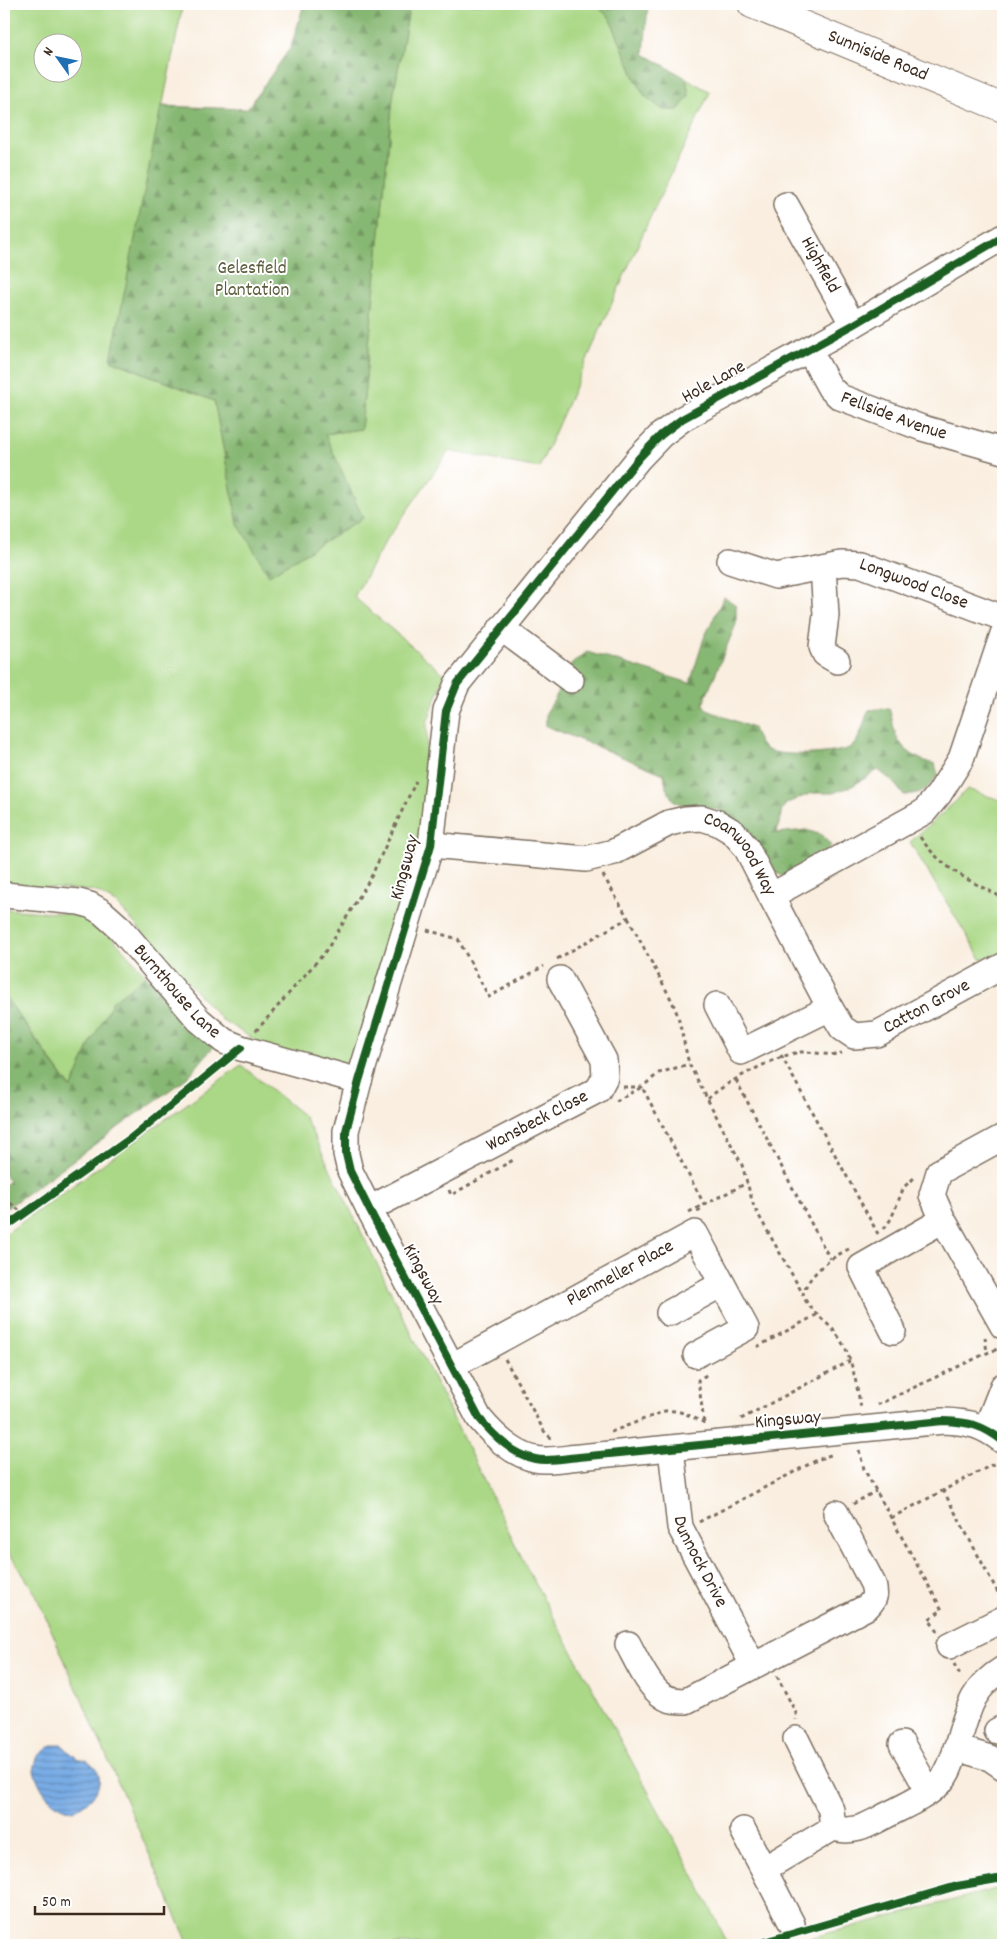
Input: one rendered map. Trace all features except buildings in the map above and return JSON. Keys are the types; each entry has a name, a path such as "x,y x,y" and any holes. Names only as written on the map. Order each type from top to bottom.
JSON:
{"main road":[{"name":"Sunniside Road","path":"752,4 1003,108"}],"street":[{"name":"Highfield","path":"786,205 853,325"},
{"name":"Hole Lane","path":"501,628 639,458 661,435 682,419 809,350 1003,237"},
{"name":"Fellside Avenue","path":"809,350 830,388 840,397 922,428 1003,450"},
{"name":"Longwood Close","path":"730,561 776,576 842,563 860,564 1003,618"},
{"path":"823,567 826,615 822,647 825,654 837,661"},
{"path":"501,628 563,669"},
{"name":"Kingsway","path":"501,628 457,684 446,711 431,845 359,1081 346,1131 346,1154 350,1171 479,1418 491,1433 518,1452 537,1460 671,1449 943,1421 963,1422 995,1435"},
{"name":"Coanwood Way","path":"431,845 586,859 614,852 669,823 702,818 718,823 733,832 746,847 771,896 924,812 939,794 961,759 1003,634"},
{"name":"Burnthouse Lane","path":"4,895 79,902 90,905 102,912 120,928 199,1020 224,1041 241,1048 359,1081"},
{"name":"Catton Grove","path":"771,896 830,1008 842,1028 854,1036 877,1034 1003,966"},
{"name":"Wansbeck Close","path":"369,1209 598,1090 604,1077 604,1060 559,969"},
{"path":"717,1005 741,1052 777,1048 830,1008"},
{"path":"1003,1137 938,1172 932,1194 943,1220 1003,1326"},
{"path":"893,1331 861,1268 943,1220"},
{"name":"Plenmeller Place","path":"452,1366 695,1233 751,1338"},
{"path":"669,1314 722,1284"},
{"path":"706,1363 751,1338"},
{"path":"995,1435 1003,1386"},
{"name":"Dunnock Drive","path":"671,1449 680,1528 760,1661"},
{"path":"628,1644 656,1691 664,1698 674,1701 686,1701 867,1607 874,1601 873,1584 836,1513"},
{"path":"945,1645 1003,1619"},
{"path":"764,1870 833,1828 844,1831 863,1828 929,1792 940,1783 949,1770 973,1698 989,1678 1003,1669"},
{"path":"796,1740 831,1810 833,1828"},
{"path":"902,1744 929,1792"},
{"path":"956,1748 990,1758 1003,1767"},
{"path":"743,1830 792,1924"}],"path":[{"path":"241,1048 326,951 370,879 418,776"},
{"path":"910,821 935,857 949,869 1003,898"},
{"path":"594,858 628,918 678,1016 689,1064 742,1166 754,1207 803,1295"},
{"path":"407,924 458,939 489,998 559,969 628,918"},
{"path":"708,1099 721,1087 736,1080 777,1048 800,1052 838,1054 845,1052"},
{"path":"777,1048 888,1252"},
{"path":"616,1101 642,1087 659,1073 689,1064"},
{"path":"736,1080 830,1259"},
{"path":"642,1087 704,1204"},
{"path":"438,1172 451,1195 521,1155"},
{"path":"4,1198 24,1214"},
{"path":"751,1338 818,1314"},
{"path":"495,1342 544,1431 556,1442"},
{"path":"861,1410 884,1403 1003,1347"},
{"path":"738,1421 850,1361"},
{"path":"704,1422 698,1380 706,1363"},
{"path":"604,1434 665,1411 674,1410 682,1411 710,1425"},
{"path":"850,1450 858,1448 864,1469 942,1610 929,1619 973,1698"},
{"path":"683,1532 816,1460 835,1453"},
{"path":"892,1518 1003,1458"},
{"path":"943,1490 1003,1602"},
{"path":"760,1661 796,1713 796,1740"}],"green space":[{"path":"4,4 183,4 111,360 214,401 238,524 325,434 361,429 393,97 410,4 595,4 610,18 635,78 645,96 663,109 678,110 689,96 686,78 710,92 649,220 539,468 449,451 385,542 354,597 445,675 427,723 427,776 424,818 353,1065 347,1068 264,1046 221,1019 117,904 95,891 4,885"},
{"name":"Gelesfield Plantation","path":"304,4 410,4 393,97 361,429 325,434 363,518 269,575 238,524 214,401 111,360 161,106 247,109 291,47"},
{"path":"595,4 648,4 644,54 686,78 689,96 678,110 663,110 645,96 635,78 610,18"},
{"path":"724,597 736,605 736,624 703,704 707,710 753,728 760,744 767,750 785,754 809,754 834,752 851,747 860,736 869,710 889,708 899,741 918,758 935,764 938,775 924,790 915,794 904,795 890,779 878,770 852,786 833,793 812,793 787,803 782,809 777,833 806,830 822,835 831,846 809,868 783,876 774,872 724,812 700,805 682,805 673,800 666,788 664,774 546,726 546,713 556,697 568,667 587,652 690,683 704,638"},
{"path":"967,789 1003,801 1003,954 981,959 910,842"},
{"path":"4,909 71,914 100,924 146,975 92,1040 72,1089 4,995"},
{"path":"146,975 214,1046 188,1077 4,1210 4,1185 9,1181 4,1174 4,995 71,1089 92,1040 113,1001"},
{"path":"241,1065 304,1116 528,1570 701,1889 728,1944 189,1945 35,1593 4,1545 4,1235"},
{"path":"1003,1887 1003,1945 783,1945"}],"water":[{"path":"52,1745 62,1745 77,1758 88,1761 99,1775 97,1789 93,1796 73,1811 58,1805 48,1797 40,1786 34,1771 37,1757"}],"cycle path":[{"path":"1003,237 853,325 682,419 661,435 639,458 457,684 446,711 431,845 359,1081 346,1131 346,1154 350,1171 479,1418 497,1438 511,1449 527,1457 551,1460 943,1421 975,1425 989,1431 1003,1441"},
{"path":"4,1228 131,1138 241,1048"},
{"path":"754,1945 957,1886 1003,1878"}]}
